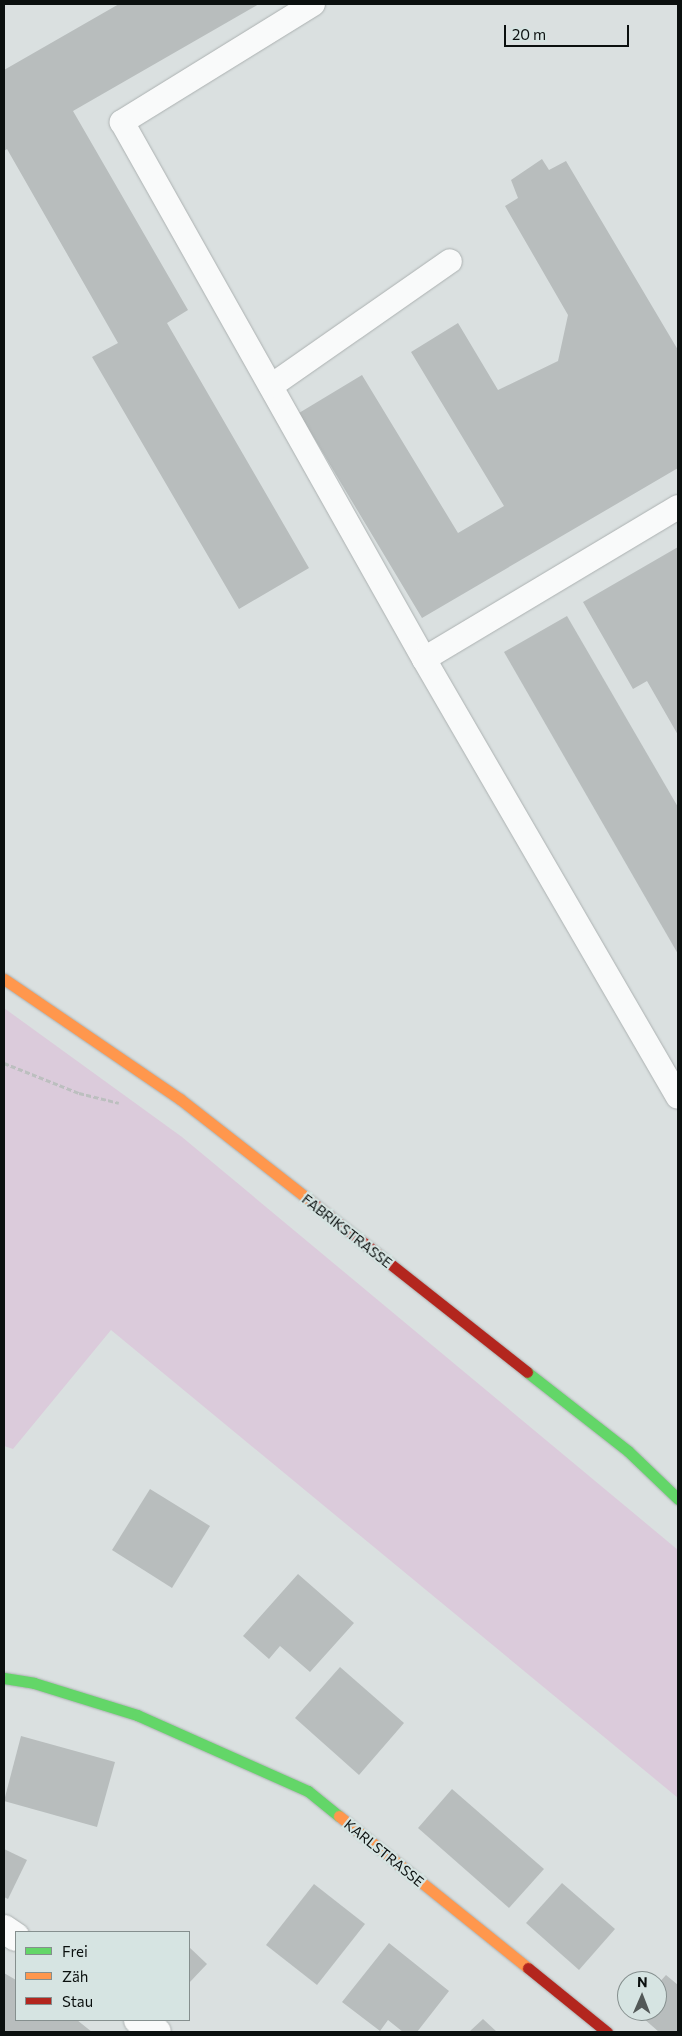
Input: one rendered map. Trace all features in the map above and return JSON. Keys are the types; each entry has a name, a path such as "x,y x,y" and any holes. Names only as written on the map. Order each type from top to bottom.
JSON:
{"street":[{"name":"FABRIKSTRASSE","path":"4,978 180,1099 628,1451 678,1499"},
{"name":"KARLSTRASSE","path":"4,1678 34,1683 137,1715 308,1791 607,2032"},
{"path":"4,1929 15,1937"},
{"path":"140,2021 157,2032"}],"lane":[{"path":"313,4 122,122 424,659 678,1097"},
{"path":"271,386 450,261"},
{"path":"424,659 678,507"}],"path":[{"path":"4,1063 79,1093 127,1105"}],"shaded area":[{"path":"4,1008 182,1137 678,1550 678,1798 111,1330 13,1449 4,1446"}],"building":[{"path":"119,4 259,4 73,111 188,310 167,323 309,568 239,609 92,357 118,343 7,149 4,151 4,70"},
{"path":"542,159 549,170 566,161 678,350 678,468 422,618 299,413 362,375 458,533 504,506 411,352 458,323 498,390 558,361 568,315 505,206 518,198 511,180"},
{"path":"678,547 678,735 647,681 633,689 583,602"},
{"path":"567,616 678,807 678,954 504,652"},
{"path":"150,1489 210,1526 172,1588 112,1550"},
{"path":"298,1574 354,1623 310,1672 280,1646 269,1659 243,1636"},
{"path":"340,1667 404,1723 359,1775 295,1718"},
{"path":"21,1736 115,1762 97,1827 4,1801"},
{"path":"452,1789 544,1869 509,1908 418,1828"},
{"path":"4,1849 27,1860 8,1899 4,1897"},
{"path":"562,1883 615,1929 579,1970 526,1923"},
{"path":"314,1884 365,1924 317,1985 266,1945"},
{"path":"389,1943 449,1991 417,2032 403,2032 388,2020 380,2031 342,2002"},
{"path":"190,1948 207,1964 190,1982"},
{"path":"4,1973 15,1979 15,2021 78,2021 92,2032 4,2032"},
{"path":"667,1976 678,1985 678,2032 659,2032 646,2021 667,2021"},
{"path":"483,2019 497,2032 469,2032"}],"traffic: fast":[{"path":"527,1372 628,1451 678,1499"},
{"path":"4,1678 34,1683 137,1715 308,1791 339,1816"}],"traffic: slow":[{"path":"4,979 180,1099 312,1202"},
{"path":"339,1816 528,1968"}],"traffic: jam":[{"path":"312,1202 527,1372"},
{"path":"528,1968 607,2032"}]}
